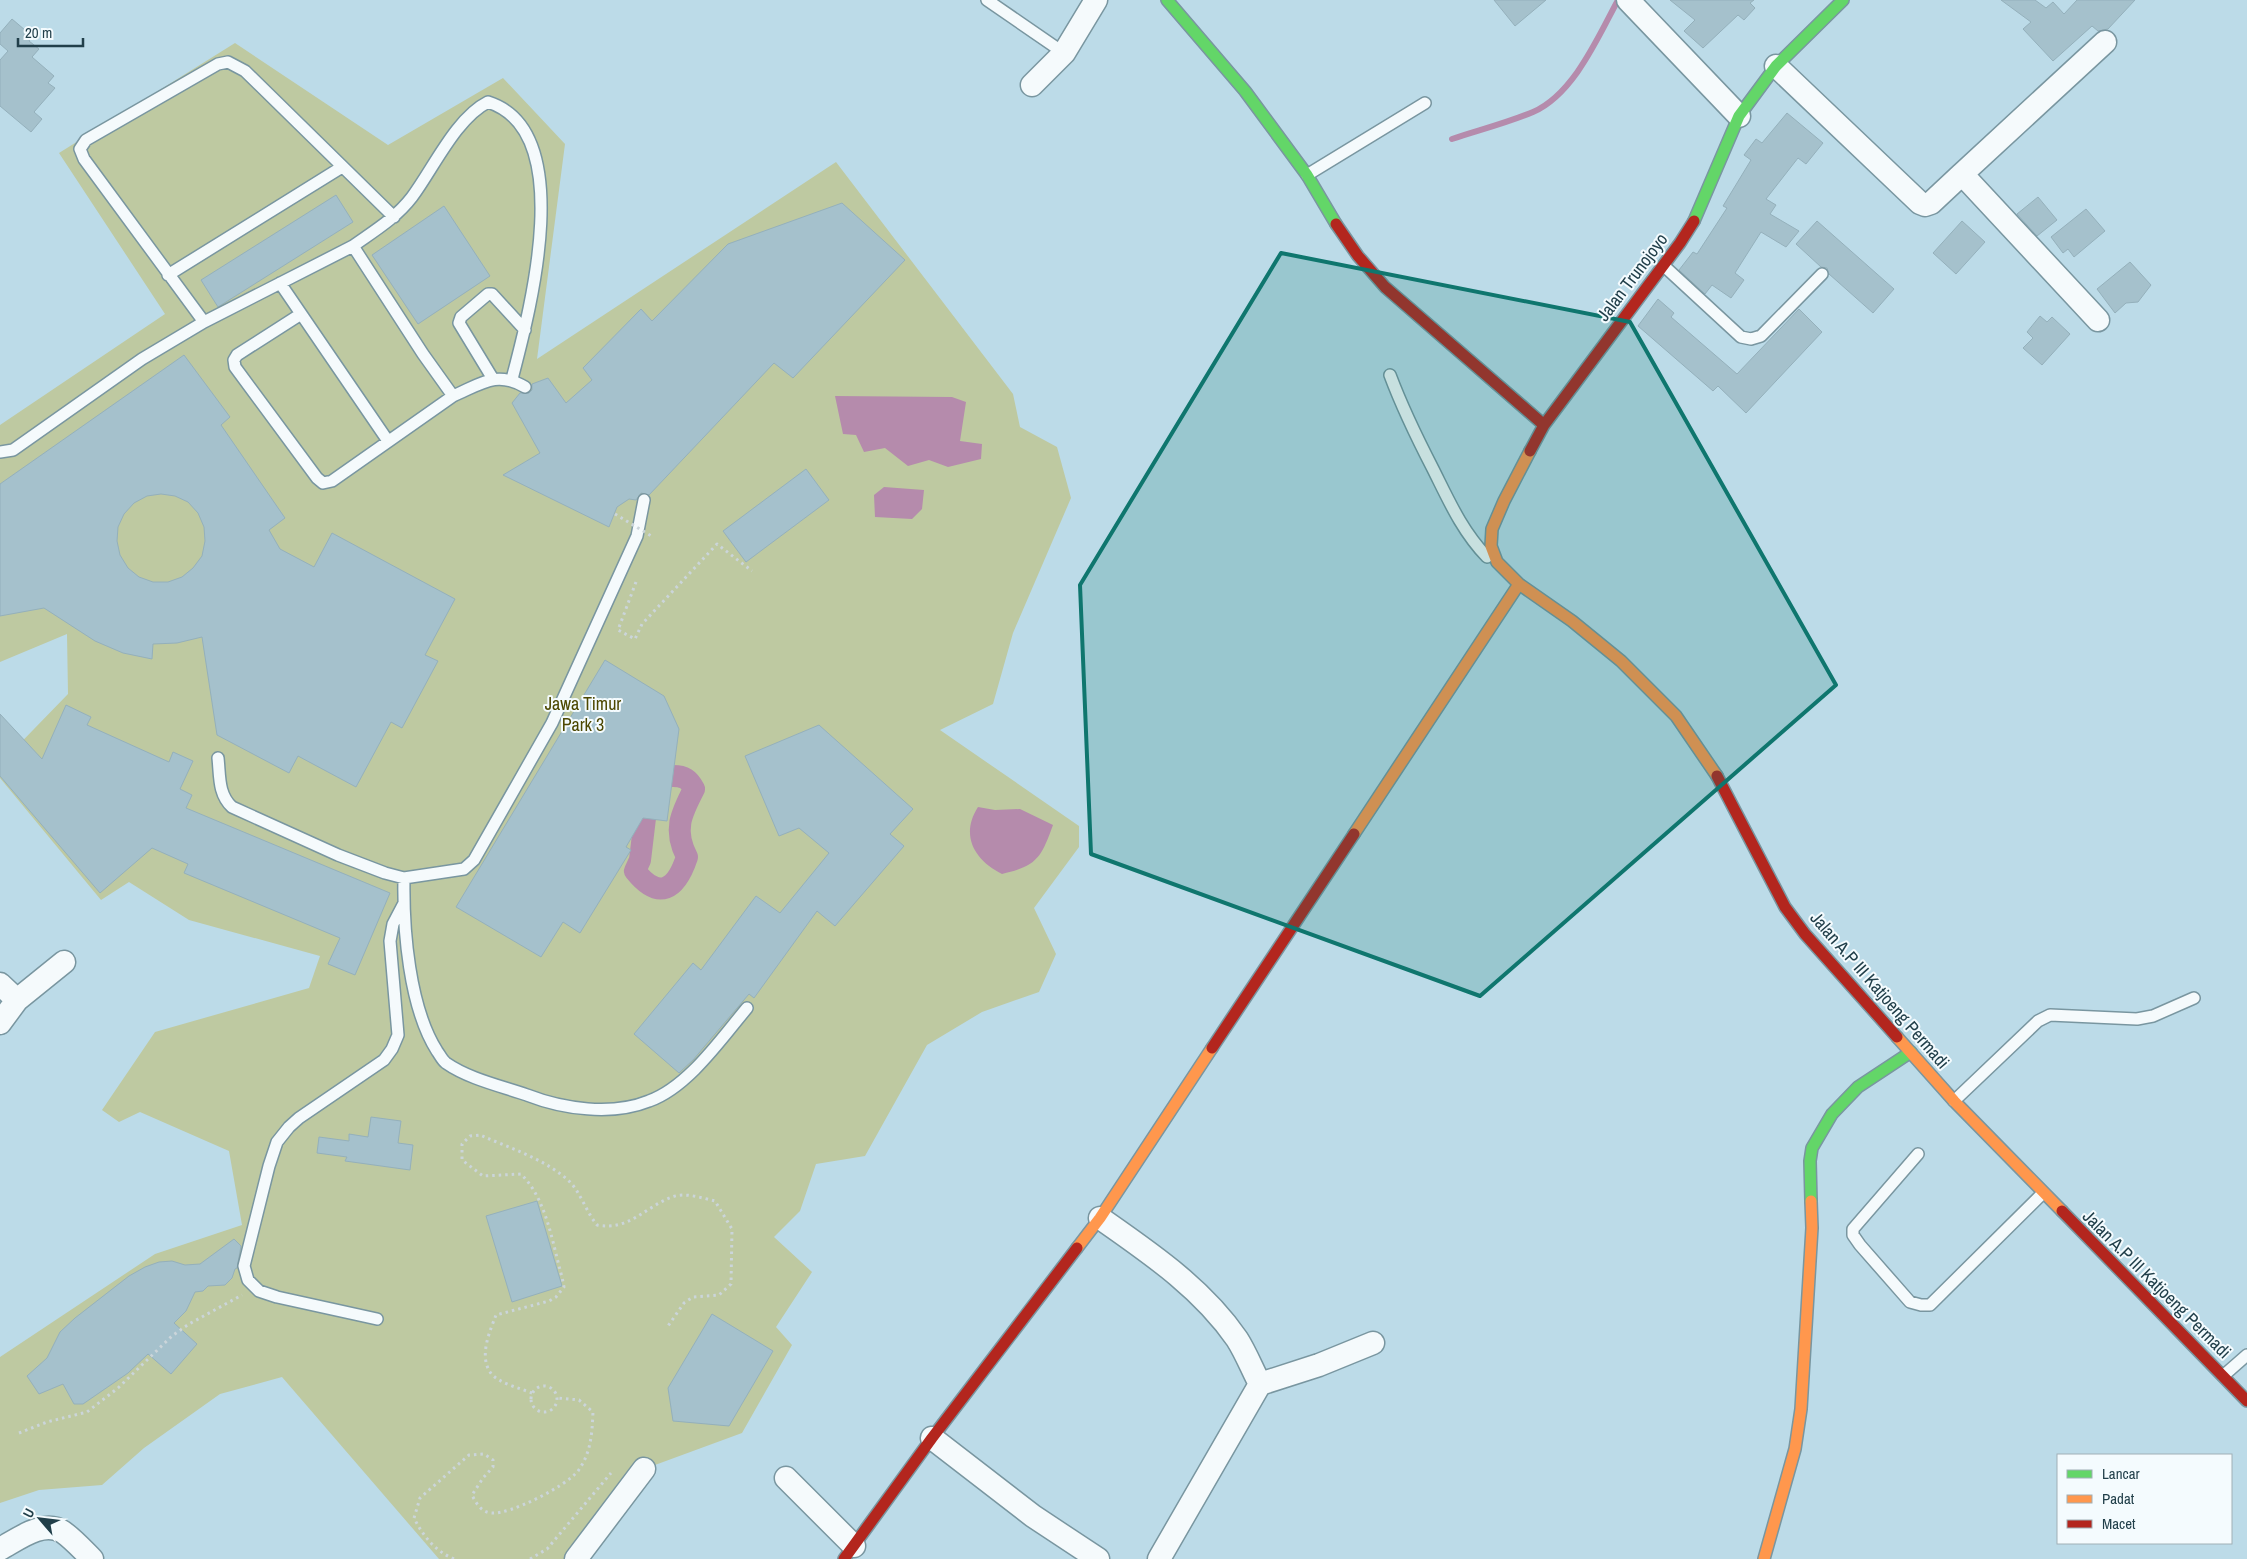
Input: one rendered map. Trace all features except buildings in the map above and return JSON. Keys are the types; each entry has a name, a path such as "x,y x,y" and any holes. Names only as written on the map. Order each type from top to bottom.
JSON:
{"street":[{"path":"1032,85 1064,53 1096,0"},
{"path":"1167,0 1245,91 1307,175 1330,216 1358,256 1385,287 1544,425"},
{"name":"Jalan Trunojoyo","path":"1519,584 1498,562 1491,546 1492,529 1504,501 1544,425 1664,266 1698,214 1739,116 1776,66 1843,0"},
{"path":"1630,2 1739,116"},
{"path":"1776,66 1920,203 1926,205 2105,42"},
{"path":"1962,174 2098,320"},
{"path":"786,1478 849,1553 932,1438 1100,1218 1519,584"},
{"name":"Jalan A.P III Katjoeng Permadi","path":"1519,584 1572,621 1621,662 1676,716 1719,778 1785,907 1816,946 1954,1101 2042,1194 2247,1401"},
{"path":"0,1023 17,1000 64,962"},
{"path":"0,984 17,1000"},
{"path":"1764,1559 1795,1449 1801,1409 1812,1228 1810,1161 1812,1148 1832,1114 1858,1087 1911,1052"},
{"path":"1100,1218 1154,1256 1194,1289 1219,1315 1238,1341 1260,1384"},
{"path":"1158,1559 1260,1384 1319,1366 1373,1343"},
{"path":"932,1438 1033,1516 1098,1559"},
{"path":"576,1559 644,1469"},
{"path":"0,1549 31,1532 47,1527 62,1531 92,1559"}],"lane":[{"path":"987,0 1064,53"},
{"path":"204,322 84,159 80,149 86,140 218,64 228,62 246,71 394,217"},
{"path":"0,452 14,450 142,359 204,322 353,246 394,217 412,197 449,141 479,107 488,102 511,114 526,132 536,156 540,194 538,265 525,330 512,379"},
{"path":"1307,175 1425,103"},
{"path":"168,275 342,167"},
{"path":"353,246 423,354 453,396"},
{"path":"1664,266 1741,336 1751,339 1761,336 1822,274"},
{"path":"280,283 388,441"},
{"path":"493,379 460,322 461,318 488,294 492,294 525,330"},
{"path":"301,314 237,354 234,360 235,366 317,478 324,482 332,482 453,396 493,379 512,379 525,387"},
{"path":"1390,375 1402,407 1470,539 1488,557 1498,562"},
{"path":"218,758 221,791 224,800 232,807 338,855 385,873 404,878 464,870 474,860 552,723 637,536 644,500"},
{"path":"404,878 403,904 409,963 418,1006 428,1038 444,1062 466,1073 548,1103 588,1108 624,1108 650,1101 677,1086 706,1056 747,1008"},
{"path":"377,1319 259,1292 248,1280 244,1266 269,1166 277,1142 299,1118 384,1060 392,1049 398,1035 390,941 393,924 403,904"},
{"path":"1954,1101 2038,1021 2050,1015 2137,1019 2154,1016 2194,998"},
{"path":"1918,1154 1853,1228 1853,1235 1910,1302 1930,1305 2042,1194"},
{"path":"2223,1376 2247,1355"}],"path":[{"path":"615,514 654,537 650,547"},
{"path":"639,574 618,630 635,640 642,624 717,544 752,571"},
{"path":"532,1394 500,1380 490,1372 486,1355 488,1338 496,1315 549,1301 556,1297 564,1287 562,1277 540,1201 531,1184 521,1174 483,1176 473,1170 462,1160 462,1144 470,1136 480,1135 552,1168 571,1183 596,1225 611,1228 634,1218 674,1196 693,1195 715,1201 732,1229 731,1284 719,1295 693,1297 684,1303 668,1326"},
{"path":"19,1433 47,1422 87,1412 118,1388 172,1336 189,1324 255,1287"},
{"path":"541,1385 547,1385 552,1388 558,1398 553,1409 542,1412 532,1405 532,1394 541,1385"},
{"path":"454,1559 440,1553 420,1531 414,1518 420,1498 468,1455 484,1454 492,1460 492,1467 472,1495 478,1506 491,1513 510,1510 552,1491 577,1472 592,1442 593,1412 579,1400 558,1398"}],"highlighted area":[{"path":"1281,253 1630,322 1836,685 1480,996 1091,854 1080,585"}],"green space":[{"name":"Jawa Timur Park 3","path":"235,43 388,145 503,78 565,144 537,359 836,162 1013,394 1020,427 1057,447 1071,498 1013,633 993,704 940,730 1079,826 1079,847 1034,908 1056,954 1039,992 982,1012 927,1045 865,1156 816,1164 800,1211 774,1237 812,1272 776,1327 792,1345 742,1433 625,1476 564,1559 439,1559 282,1377 220,1394 144,1448 102,1485 39,1490 0,1503 0,1357 155,1254 242,1225 229,1151 140,1112 119,1122 102,1110 155,1032 309,988 320,956 189,920 129,882 101,900 0,778 0,764 68,694 67,634 0,662 0,425 165,314 59,153"}],"shaded area":[{"path":"835,396 952,397 966,402 960,441 982,444 981,459 948,467 929,460 908,466 885,448 864,452 856,435 843,434"},
{"path":"884,487 924,490 922,509 912,519 875,517 874,495"},
{"path":"978,807 995,810 1020,809 1053,825 1041,853 1030,864 1014,871 1002,874 992,868 977,854 970,837 970,827"}],"waterway":[{"path":"1452,139 1523,116 1548,104 1573,78 1593,47 1618,0"},
{"path":"645,818 640,860 635,871 652,886 666,888 678,877 687,857 680,838 680,822 685,806 694,789 686,779 673,776"}],"traffic: fast":[{"path":"1167,0 1245,91 1307,175 1336,224"},
{"path":"1694,221 1739,116 1776,66 1843,0"},
{"path":"1811,1201 1810,1161 1812,1148 1832,1114 1858,1087 1911,1052"}],"traffic: slow":[{"path":"1530,451 1492,529 1491,546 1497,562 1519,584 1572,621 1621,661 1676,716 1717,776"},
{"path":"1354,834 1519,584"},
{"path":"1897,1037 1954,1101 2062,1211"},
{"path":"1077,1248 1100,1218 1212,1048"},
{"path":"1764,1559 1795,1449 1801,1409 1812,1228 1811,1201"}],"traffic: jam":[{"path":"1530,451 1544,425 1680,243 1694,221"},
{"path":"1336,224 1358,256 1385,287 1544,425"},
{"path":"1717,776 1785,907 1805,934 1897,1037"},
{"path":"1212,1048 1354,834"},
{"path":"2062,1211 2247,1401"},
{"path":"844,1559 932,1438 1077,1248"}]}
